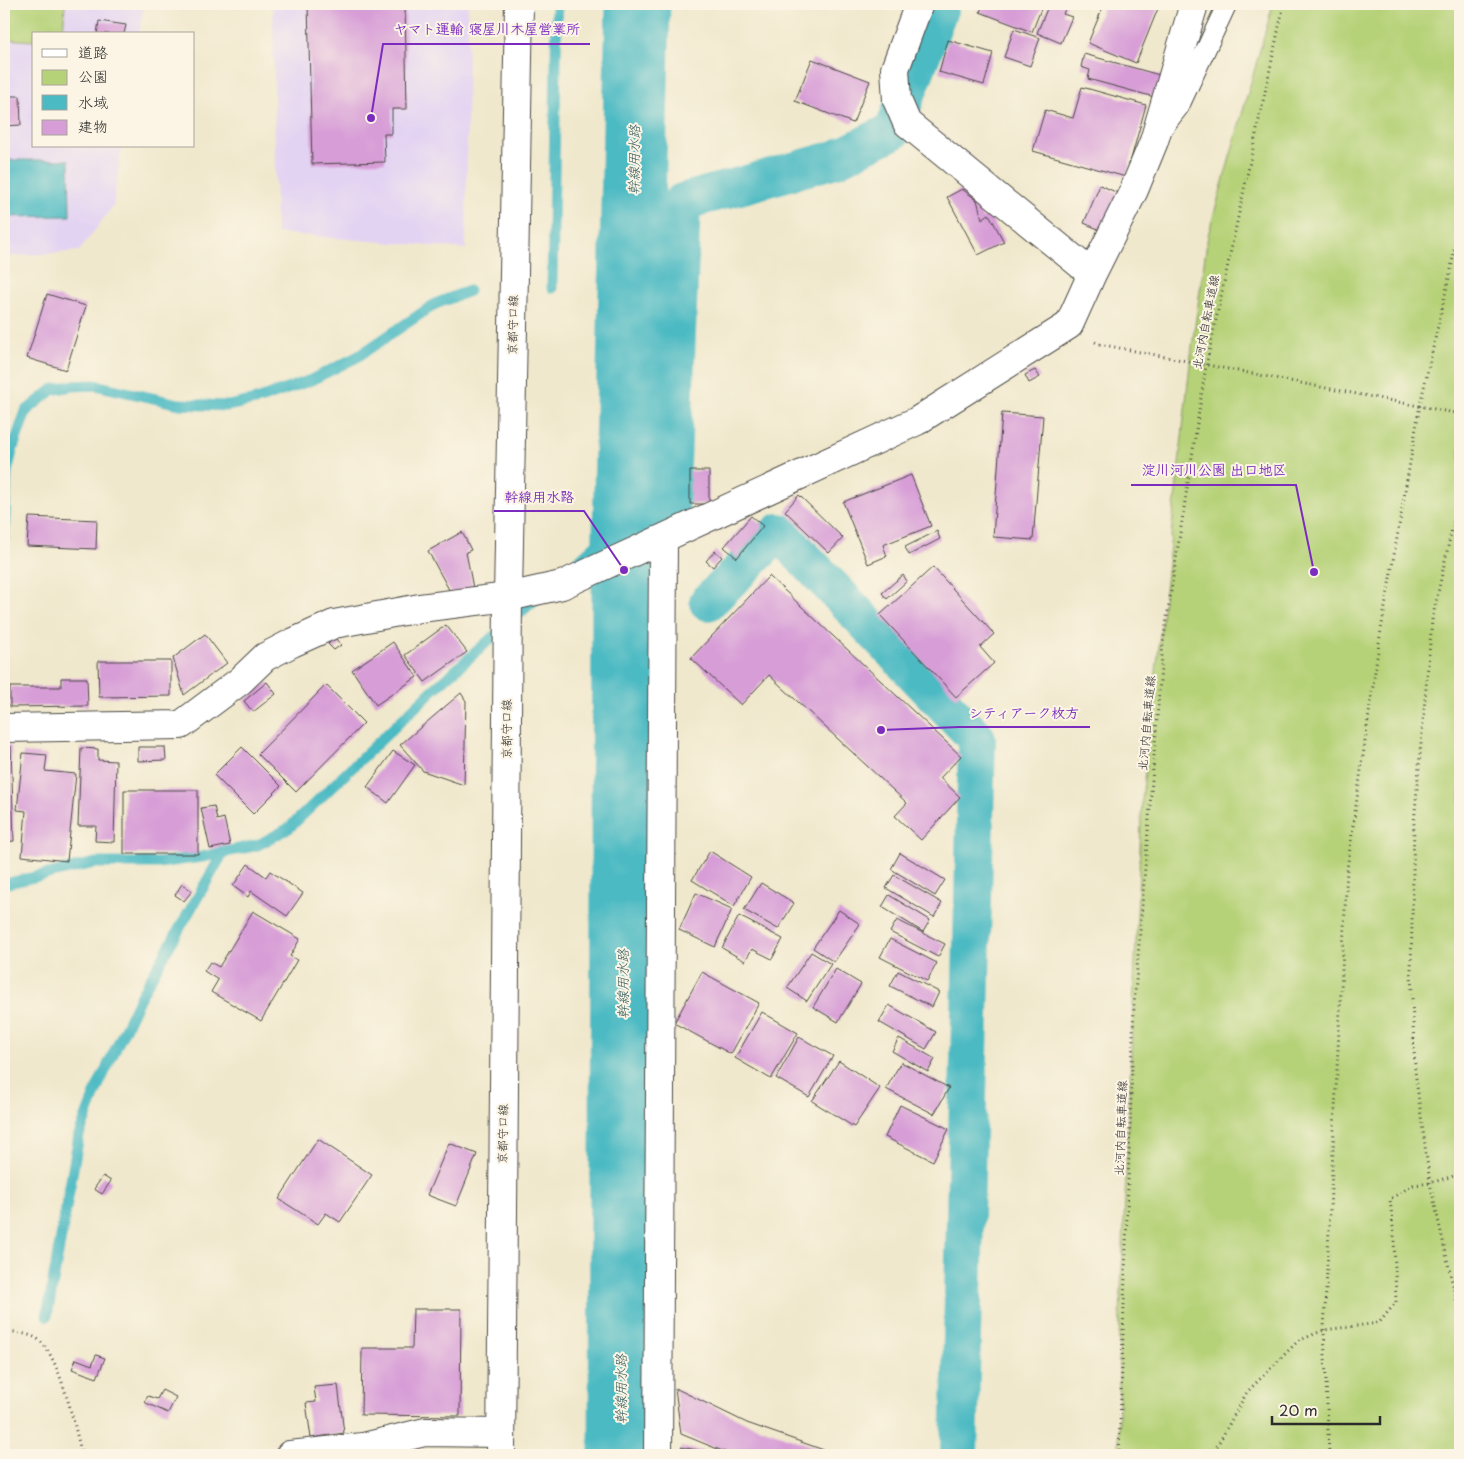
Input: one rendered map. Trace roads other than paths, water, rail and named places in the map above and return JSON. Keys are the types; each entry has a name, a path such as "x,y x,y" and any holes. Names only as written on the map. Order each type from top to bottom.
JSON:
{"street":[{"name":"京都守口線","path":"501,1444 509,597 519,4"},
{"path":"919,4 895,69 902,111 1092,274"},
{"path":"4,728 181,725 240,681 266,657 334,624 420,608 509,597 562,585 663,540 917,421 1069,325 1134,190 1154,141 1194,4"},
{"path":"658,1455 663,540"},
{"path":"290,1455 363,1448 426,1432 501,1444"}],"lane":[{"path":"1154,141 1179,107 1227,4"}],"water":[{"path":"4,160 69,160 70,216 4,217"}],"waterway":[{"path":"552,288 557,4"},
{"name":"幹線用水路","path":"621,1455 624,570 638,4"},
{"path":"626,517 670,516 682,202 836,159 893,131 941,4"},
{"path":"4,537 7,471 13,448 26,411 52,390 71,386 95,385 179,404 228,406 260,399 311,380 357,357 435,304 469,291"},
{"path":"565,573 626,517"},
{"path":"708,602 779,532 977,739 959,1455"},
{"path":"4,884 95,863 159,863 202,857 258,845 289,828 433,690 538,597"},
{"path":"47,1316 79,1135 98,1086 140,997 223,853"}],"place":[{"name":"ヤマト運輸 寝屋川木屋営業所","path":"371,118"},
{"name":"幹線用水路","path":"624,570"},
{"name":"淀川河川公園 出口地区","path":"1314,572"},
{"name":"シティアーク枚方","path":"881,730"}]}
